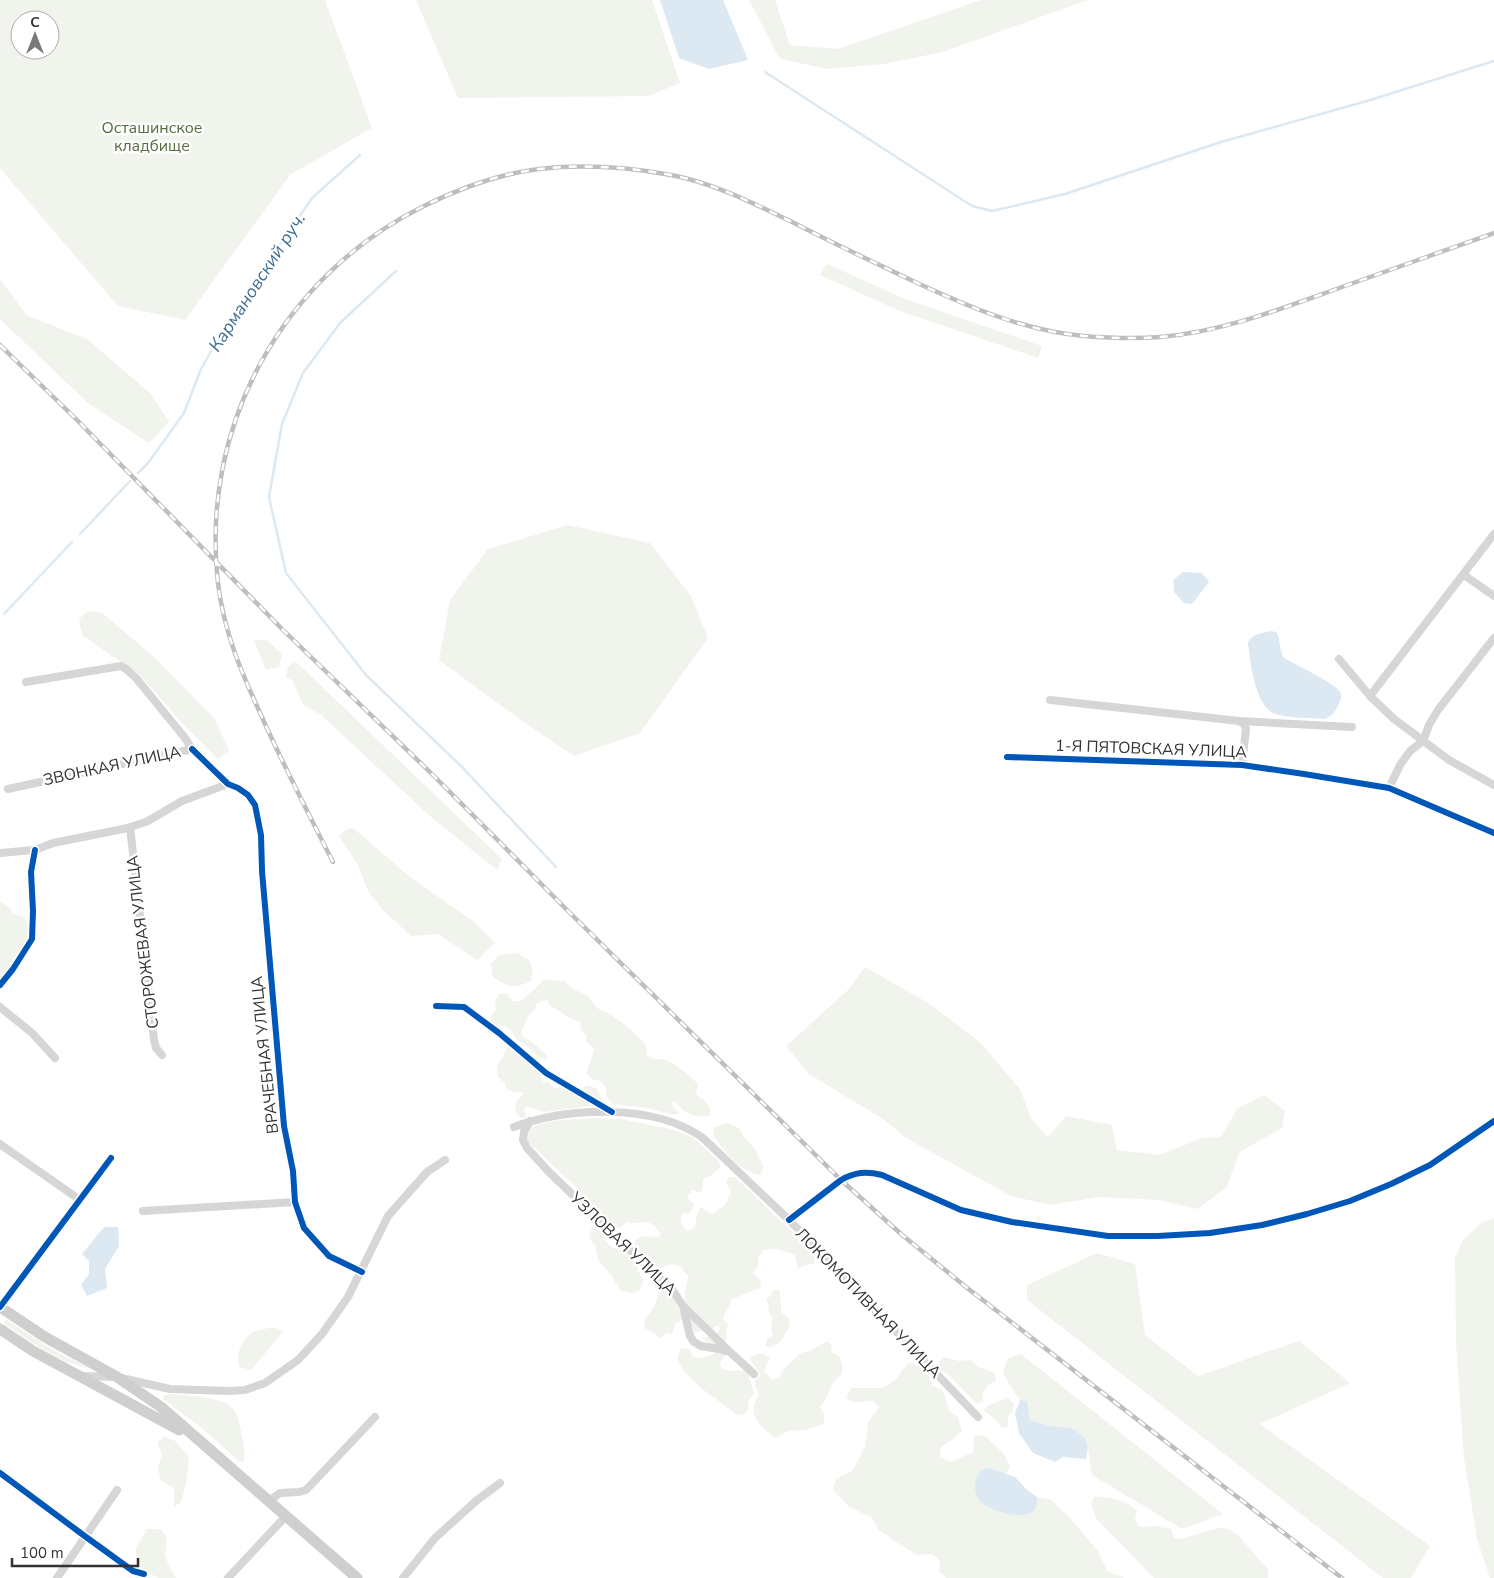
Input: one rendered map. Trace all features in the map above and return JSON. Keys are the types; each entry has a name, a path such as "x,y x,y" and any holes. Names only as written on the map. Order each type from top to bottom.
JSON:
{"main road":[{"path":"0,1307 45,1337 117,1377 161,1407 358,1578"},
{"path":"0,1329 33,1351 153,1414 204,1445"}],"street":[{"path":"1370,696 1494,534"},
{"path":"1464,575 1494,596"},
{"path":"1389,788 1400,765 1410,751 1423,741 1429,725 1438,710 1494,638"},
{"path":"1486,648 1494,653"},
{"path":"1339,659 1370,696 1394,719 1449,760 1494,785"},
{"name":"ЗВОНКАЯ УЛИЦА","path":"8,789 192,749 136,678 121,666 26,682"},
{"path":"1050,700 1239,721 1352,727"},
{"path":"1239,721 1244,724 1246,729 1242,765"},
{"path":"0,853 35,850 53,843 130,827 148,821 182,801 228,784 192,749"},
{"name":"1-Я ПЯТОВСКАЯ УЛИЦА","path":"1007,757 1242,765 1389,788 1494,833"},
{"name":"ВРАЧЕБНАЯ УЛИЦА","path":"228,784 238,788 248,796 254,805 261,835 262,872 284,1126 294,1170 295,1202 304,1228 329,1256 362,1272"},
{"name":"СТОРОЖЕВАЯ УЛИЦА","path":"130,827 154,1040 156,1048 162,1055"},
{"path":"0,985 11,972 32,939 33,911 30,872 35,850"},
{"path":"436,1006 464,1006 546,1073 612,1112"},
{"path":"0,1007 32,1033 55,1058"},
{"name":"ЛОКОМОТИВНАЯ УЛИЦА","path":"514,1127 530,1121 564,1114 612,1112 646,1116 678,1123 691,1129 703,1138 789,1220 978,1417"},
{"name":"УЗЛОВАЯ УЛИЦА","path":"530,1121 524,1132 523,1140 527,1148 549,1172 673,1291 683,1306 690,1336 694,1342 701,1346 730,1352"},
{"path":"789,1220 841,1180 861,1172 871,1172 961,1210 1012,1222 1108,1236 1210,1233 1262,1225 1306,1214 1366,1194 1430,1165 1494,1121"},
{"path":"0,1144 80,1200"},
{"path":"0,1307 111,1158"},
{"path":"79,1376 117,1377 170,1389 245,1390 265,1383 298,1360 322,1334 348,1298 362,1272 383,1222 427,1172 445,1160"},
{"path":"143,1211 295,1202"},
{"path":"683,1306 754,1374"},
{"path":"269,1501 280,1493 306,1490 375,1417"},
{"path":"0,1473 133,1571 144,1574"},
{"path":"403,1578 435,1538 476,1501 500,1483"},
{"path":"57,1578 117,1490"},
{"path":"228,1578 286,1516"}],"green space":[{"name":"Осташинское кладбище","path":"0,0 325,0 372,128 290,175 185,320 118,306 0,168"},
{"path":"416,0 652,0 680,83 648,96 458,98"},
{"path":"749,0 775,0 790,45 838,49 981,0 1088,0 943,52 884,64 828,69 780,59"},
{"path":"827,264 905,299 1042,346 1038,358 900,311 820,275"},
{"path":"0,279 26,315 87,339 151,394 169,422 149,443 89,404 0,319"},
{"path":"568,525 650,543 691,596 708,638 640,733 574,756 439,660 450,600 488,549"},
{"path":"88,611 102,613 153,656 214,718 229,750 218,759 183,724 140,675 82,635 79,619"},
{"path":"254,640 267,640 282,654 279,667 266,670"},
{"path":"295,661 502,859 497,870 431,817 320,714 303,705 293,681 286,677 288,667"},
{"path":"353,828 411,878 473,921 495,943 477,960 438,934 411,936 383,910 368,891 358,865 339,836 345,830"},
{"path":"0,901 10,908 13,914 24,917 29,928 26,941 19,955 0,977"},
{"path":"518,953 529,960 533,970 531,981 511,986 493,977 491,964 499,955"},
{"path":"865,967 930,1004 981,1043 1020,1089 1031,1118 1048,1137 1066,1116 1112,1125 1117,1150 1160,1155 1202,1138 1221,1137 1237,1109 1264,1095 1285,1111 1282,1128 1240,1152 1226,1188 1197,1209 1159,1200 1099,1197 1051,1205 1011,1196 906,1138 886,1121 809,1074 786,1046 848,990"},
{"path":"543,980 564,981 573,989 588,996 597,1008 610,1014 629,1028 646,1045 647,1055 652,1058 663,1059 679,1067 698,1084 696,1094 710,1108 710,1116 691,1115 672,1101 673,1107 679,1113 675,1115 647,1108 612,1104 606,1095 606,1087 599,1080 593,1080 587,1074 594,1048 586,1041 587,1037 581,1030 580,1022 550,1006 547,1000 537,1003 534,1011 529,1014 521,1033 523,1037 534,1043 548,1057 546,1060 516,1039 511,1030 505,1026 495,1025 491,1020 491,1015 496,1010 495,1002 499,994 507,993 513,1001 521,1001"},
{"path":"511,1046 521,1052 525,1061 538,1068 543,1082 548,1082 555,1089 564,1084 579,1090 587,1085 596,1088 602,1099 600,1105 544,1112 527,1106 524,1110 526,1117 521,1118 515,1111 516,1101 522,1096 523,1092 514,1092 506,1089 505,1083 498,1077 497,1065 506,1049"},
{"path":"621,1119 671,1129 692,1137 719,1161 721,1167 703,1179 701,1193 692,1190 687,1197 694,1205 690,1213 682,1214 681,1224 687,1231 694,1228 696,1217 701,1207 712,1214 725,1205 731,1192 726,1182 729,1177 735,1177 814,1252 815,1263 798,1269 795,1255 777,1249 763,1250 758,1258 758,1267 753,1273 761,1281 760,1288 732,1299 723,1318 728,1325 727,1339 722,1344 726,1355 720,1363 721,1368 730,1371 746,1370 749,1374 754,1394 749,1399 748,1410 743,1415 736,1414 701,1388 684,1372 677,1359 681,1348 689,1349 693,1357 703,1358 714,1354 715,1348 702,1338 710,1337 719,1331 720,1328 715,1326 713,1331 704,1330 695,1333 685,1305 685,1291 689,1276 683,1271 682,1267 673,1264 657,1270 638,1252 634,1241 642,1236 657,1238 661,1234 656,1228 646,1222 627,1222 621,1227 616,1228 592,1207 579,1190 528,1142 527,1135 537,1125 560,1120"},
{"path":"727,1123 739,1128 754,1148 764,1167 760,1175 745,1170 733,1160 713,1134 715,1127"},
{"path":"1494,1218 1494,1578 1490,1578 1477,1539 1464,1457 1456,1344 1455,1258 1463,1240 1483,1222"},
{"path":"598,1222 606,1228 607,1235 604,1240 607,1243 613,1248 625,1250 634,1258 643,1280 641,1289 633,1293 621,1291 611,1275 598,1260 595,1245 589,1238 592,1228"},
{"path":"1097,1253 1135,1264 1145,1335 1198,1376 1299,1341 1350,1383 1260,1424 1430,1546 1411,1578 1383,1578 1027,1300 1027,1285"},
{"path":"659,1281 672,1296 683,1318 675,1324 672,1334 666,1333 661,1338 645,1328 644,1320 656,1302 658,1287 656,1282"},
{"path":"773,1290 779,1290 781,1312 789,1318 790,1326 780,1342 771,1347 765,1346 767,1339 773,1336 771,1325 773,1318 768,1311 769,1306 766,1300"},
{"path":"5,1320 53,1350 89,1368 67,1362 45,1350 4,1324"},
{"path":"273,1327 283,1332 251,1370 239,1367 241,1345 250,1334"},
{"path":"827,1341 832,1345 831,1352 839,1356 842,1364 842,1374 834,1381 824,1403 820,1407 825,1416 823,1424 805,1430 788,1431 776,1438 760,1425 754,1414 755,1401 759,1394 755,1386 755,1380 761,1375 749,1358 757,1354 765,1354 770,1359 766,1364 764,1372 772,1379 779,1378 784,1369 801,1353 810,1351"},
{"path":"1021,1354 1223,1514 1182,1529 1092,1475 1088,1448 1072,1428 1050,1426 1030,1420 1027,1401 1020,1400 1003,1374 1007,1359"},
{"path":"945,1357 959,1361 971,1360 979,1367 995,1373 996,1381 989,1384 985,1389 983,1402 976,1403 947,1373 941,1371 937,1364"},
{"path":"910,1362 925,1370 932,1385 944,1392 949,1411 958,1417 962,1431 941,1447 940,1457 951,1462 973,1452 974,1435 985,1436 1004,1454 1010,1467 1006,1474 989,1468 1035,1508 1037,1497 1051,1500 1069,1517 1098,1551 1107,1571 1125,1578 946,1578 939,1571 940,1561 932,1554 917,1555 879,1530 871,1517 849,1507 833,1490 836,1479 852,1471 865,1447 868,1422 879,1407 873,1401 853,1402 846,1398 851,1388 883,1388 898,1378 901,1371"},
{"path":"170,1394 213,1399 221,1401 233,1409 238,1419 243,1439 244,1462 240,1462 202,1428 163,1399 164,1396"},
{"path":"1009,1398 1014,1404 1012,1412 1008,1416 1008,1427 1002,1428 996,1420 983,1410 989,1405"},
{"path":"164,1437 174,1440 189,1457 186,1484 181,1502 174,1507 174,1488 161,1481 158,1468 162,1455 157,1442"},
{"path":"1094,1497 1111,1498 1128,1504 1137,1511 1135,1520 1140,1527 1155,1526 1171,1529 1174,1538 1181,1539 1218,1528 1228,1529 1238,1535 1268,1570 1268,1578 1154,1578 1096,1518 1091,1504"},
{"path":"147,1529 161,1529 167,1539 165,1554 176,1578 158,1578 137,1565 136,1548"}],"shaded area":[{"path":"660,0 723,0 748,60 709,69 679,58"},
{"path":"1183,572 1202,573 1209,582 1192,604 1184,603 1174,592 1173,580"},
{"path":"1270,631 1276,632 1284,658 1323,679 1340,692 1340,701 1330,716 1324,719 1290,717 1277,715 1267,708 1254,682 1248,644 1253,636"},
{"path":"104,1227 118,1227 119,1246 105,1269 107,1288 87,1296 81,1285 89,1274 89,1261 82,1254"},
{"path":"1020,1400 1027,1401 1030,1420 1050,1426 1072,1428 1085,1438 1088,1448 1086,1459 1063,1457 1055,1462 1033,1453 1019,1433 1015,1413"},
{"path":"989,1468 1015,1477 1027,1490 1037,1497 1035,1509 1030,1513 1015,1515 997,1511 982,1503 976,1494 975,1482 980,1471"}],"waterway":[{"path":"765,72 972,206 992,211 1065,194 1221,142 1367,101 1494,61"},
{"name":"Кармановский руч.","path":"138,473 148,463 184,413 201,369 233,313 312,198 360,155"},
{"path":"396,271 340,323 303,373 282,424 269,497 286,573 366,675 462,767 556,867"},
{"name":"Кармановский руч.","path":"80,534 130,481"},
{"name":"Кармановский руч.","path":"4,614 72,542"}],"railway":[{"path":"333,862 258,708 236,656 225,621 218,583 216,525 223,468 238,414 261,363 291,316 329,273 372,237 422,207 479,183 539,169 605,167 671,175 703,183 734,195 913,281 996,316 1040,329 1062,333 1122,338 1150,338 1230,325 1298,303 1494,233"},
{"path":"0,345 76,419 282,629 434,776 841,1180 901,1234 966,1287 1342,1578"}],"cycle path":[{"path":"192,749 228,784 248,795 255,805 261,835 262,871 284,1126 293,1171 295,1202 304,1228 329,1256 362,1272"},
{"path":"1007,757 1242,765 1304,774 1389,788 1494,833"},
{"path":"0,985 13,969 32,939 31,872 35,850"},
{"path":"436,1006 464,1007 499,1033 546,1073 612,1112"},
{"path":"789,1220 841,1180 851,1175 871,1173 882,1175 961,1210 1012,1222 1108,1236 1210,1233 1262,1225 1350,1201 1430,1165 1494,1121"},
{"path":"0,1307 111,1158"},
{"path":"0,1473 133,1571 144,1574"}]}
